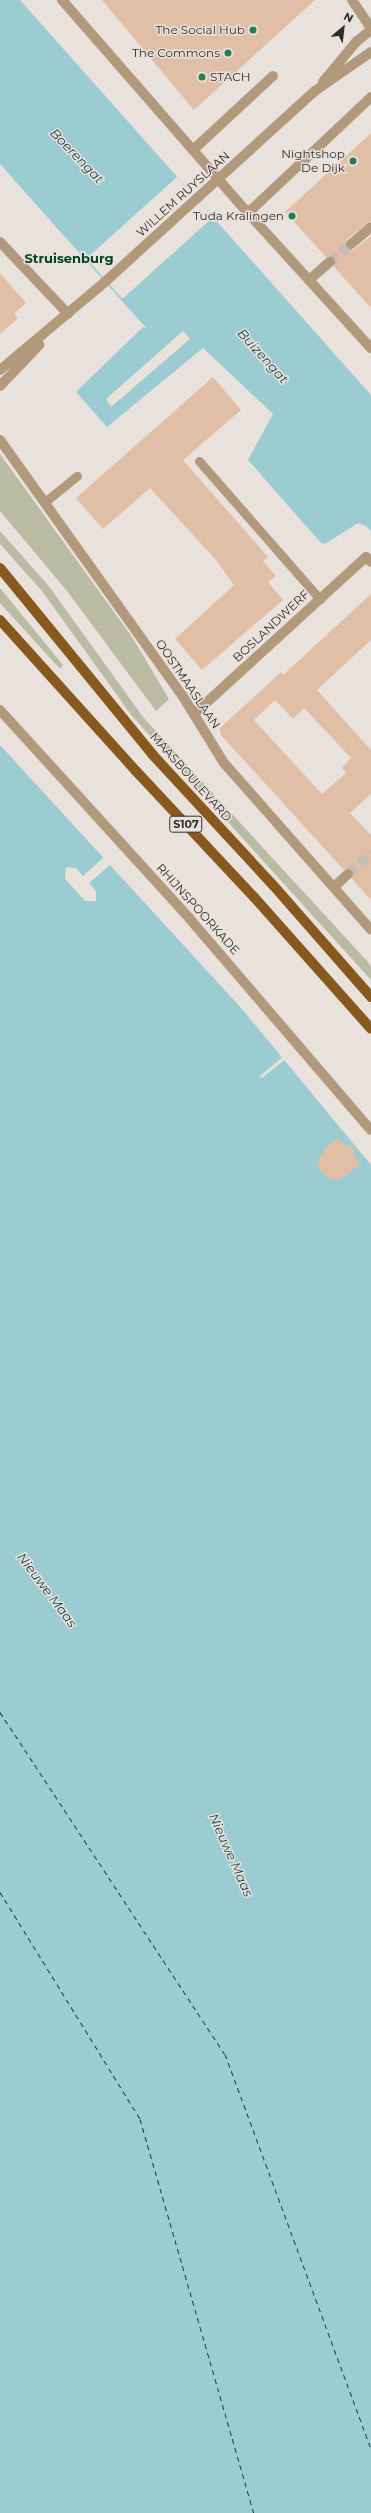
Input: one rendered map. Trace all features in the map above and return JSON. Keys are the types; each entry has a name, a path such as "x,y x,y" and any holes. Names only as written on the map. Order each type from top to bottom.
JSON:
{"main road":[{"name":"MAASBOULEVARD","path":"0,568 152,754 273,885 371,997"},
{"name":"S107","path":"0,620 136,771 254,897 371,1029"}],"street":[{"path":"62,0 248,213 371,348"},
{"path":"352,0 371,29"},
{"name":"WILLEM RUYSLAAN","path":"0,370 106,282 315,91 356,42 371,29"},
{"name":"WILLEM RUYSLAAN","path":"315,91 371,52"},
{"path":"193,150 273,76"},
{"path":"248,213 371,97"},
{"path":"351,244 371,227"},
{"path":"0,242 68,314"},
{"path":"309,280 330,262"},
{"name":"WILLEM RUYSLAAN","path":"0,386 68,314"},
{"name":"OOSTMAASLAAN","path":"0,440 46,501 194,714 224,763 371,930"},
{"name":"BOSLANDWERF","path":"194,714 320,599 368,559"},
{"name":"RHIJNSPOORKADE","path":"0,710 189,918 371,1130"},
{"path":"334,887 348,874"}],"lane":[{"path":"199,460 320,599"},
{"path":"46,501 76,476"}],"green space":[{"path":"0,454 132,637 169,699 156,711 67,591 0,511"},
{"path":"0,531 48,585 143,717 367,961 371,967 371,980 132,716 42,591 0,544"},
{"path":"0,588 63,665 60,669 0,603"}],"water":[{"path":"0,0 20,0 371,395 371,531 366,526 358,523 325,544 321,543 248,460 273,414 203,348 107,427 76,392 143,327 147,329 0,164","holes":["183,331 190,339 111,407 106,399"]},
{"name":"Nieuwe Maas","path":"0,745 242,1009 371,1165 371,2513 0,2513"}],"pier":[{"path":"177,177 213,217 122,299 86,259"},
{"path":"104,857 110,865 89,883 96,891 96,901 85,901 65,879 66,867 76,868 83,876"},
{"path":"285,1055 287,1058 262,1078 260,1076"}],"building":[{"path":"102,0 315,0 194,110"},
{"path":"371,133 371,221 347,239 345,245 346,248 353,250 371,236 371,308 334,267 335,258 326,257 285,212"},
{"path":"0,273 26,303 14,314 18,318 0,334"},
{"path":"213,377 241,410 183,460 268,557 263,561 276,576 268,582 283,600 202,670 175,639 234,585 216,560 150,488 103,529 76,498"},
{"path":"371,594 371,640 317,690 371,750 371,794 350,813 371,835 371,900 352,879 353,870 350,868 343,869 220,734 220,728 281,672 283,675","holes":["275,700 293,719 304,708 351,758 342,768 346,773 322,794 254,720"]},
{"path":"337,1138 346,1146 354,1147 354,1155 361,1164 339,1180 329,1179 318,1167 319,1157 325,1151 323,1149"}],"ferry route":[{"path":"0,1712 225,2054 371,2449"},
{"path":"0,1892 140,2119 254,2513"}],"tunnel":[{"path":"330,262 351,244"},
{"path":"348,874 371,853"}],"place":[{"name":"The Social Hub","path":"253,30"},
{"name":"The Commons","path":"228,53"},
{"name":"STACH","path":"202,77"},
{"name":"Nightshop De Dijk","path":"353,161"},
{"name":"Tuda Kralingen","path":"292,216"}],"district":[{"name":"Struisenburg","path":"69,258"}],"water label":[{"name":"Boerengat","path":"77,156"},
{"name":"Buizengat","path":"263,356"}]}
